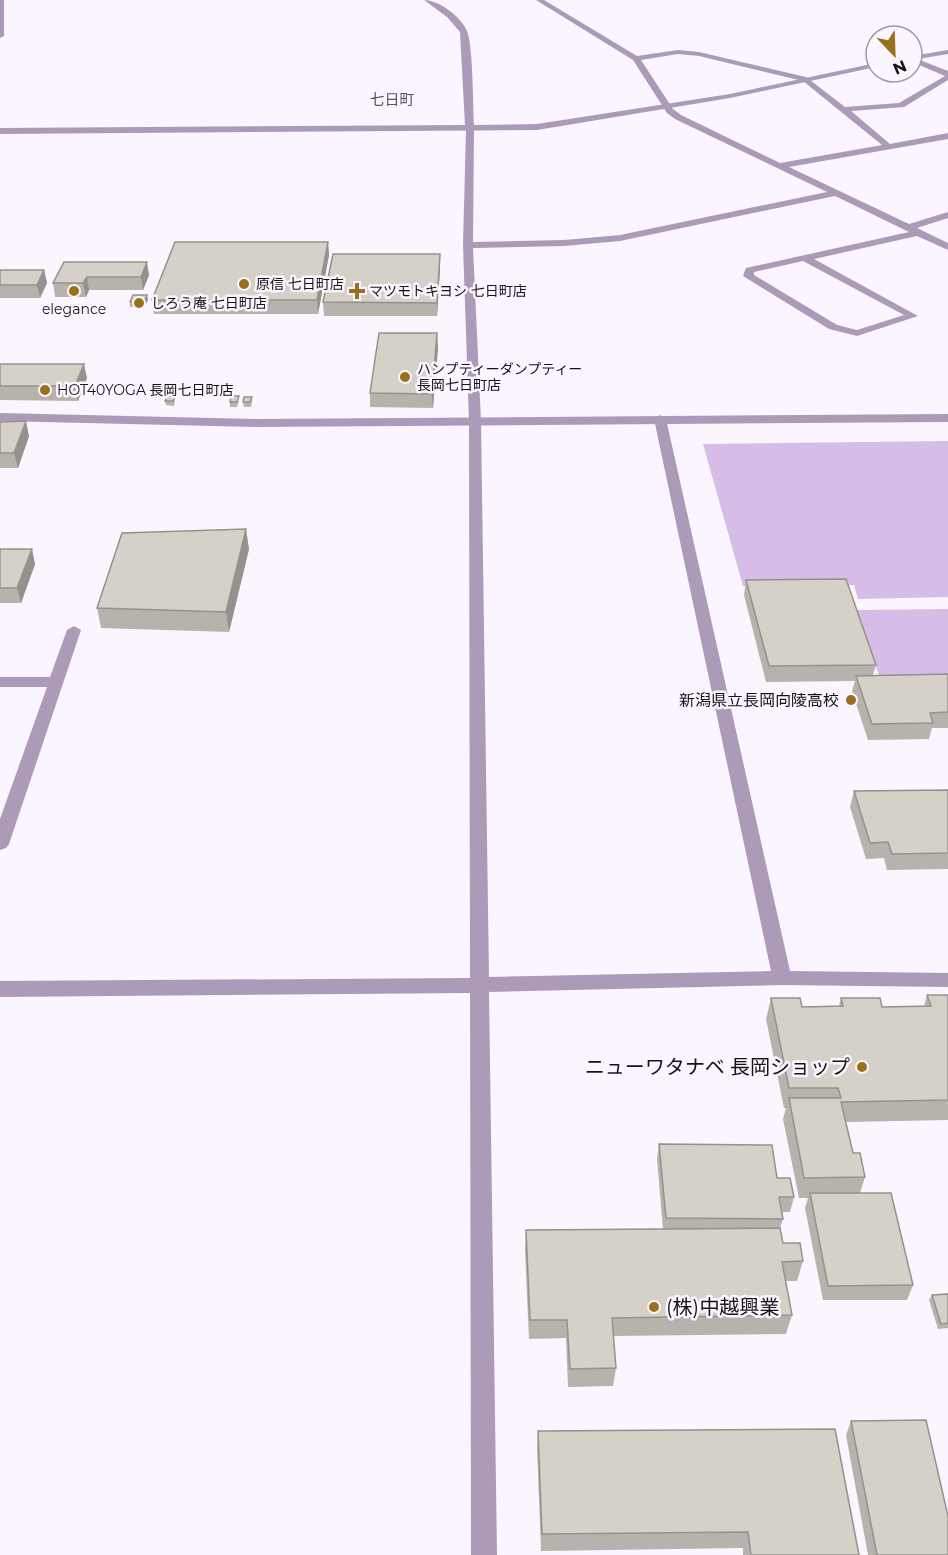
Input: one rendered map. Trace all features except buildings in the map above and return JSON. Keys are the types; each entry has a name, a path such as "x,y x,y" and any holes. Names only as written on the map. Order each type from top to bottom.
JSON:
{"street":[{"path":"0,36 1,0"},
{"path":"427,0 450,15 464,32 470,129 468,245 475,421 484,1555"},
{"path":"539,0 636,58 666,107 678,117 948,247"},
{"path":"636,58 678,52 699,54 806,79 846,109 887,146"},
{"path":"924,56 948,52"},
{"path":"924,64 948,76"},
{"path":"0,131 537,127 666,107 864,67"},
{"path":"846,109 901,105 948,76"},
{"path":"778,166 948,136"},
{"path":"468,245 564,243 620,238 836,193"},
{"path":"907,228 948,215"},
{"path":"804,258 913,316 857,333 833,327 748,276 750,270 804,258 918,233"},
{"path":"0,417 257,423 948,418"},
{"path":"660,419 782,978"},
{"path":"0,844 74,630"},
{"path":"0,682 55,682"},
{"path":"0,989 478,985 782,978 948,980"}],"shaded area":[{"path":"948,441 948,597 858,599 854,585 743,586 703,444"},
{"path":"948,609 948,681 881,682 857,610"}],"place":[{"name":"原信 七日町店","path":"244,284"},
{"name":"elegance","path":"74,291"},
{"name":"マツモトキヨシ 七日町店","path":"357,291"},
{"name":"しろう庵 七日町店","path":"139,303"},
{"name":"ハンプティーダンプティー 長岡七日町店","path":"405,377"},
{"name":"HOT40YOGA 長岡七日町店","path":"45,390"},
{"name":"新潟県立長岡向陵高校","path":"851,700"},
{"name":"ニューワタナベ 長岡ショップ","path":"862,1067"},
{"name":"(株)中越興業","path":"654,1307"}],"district":[{"name":"七日町","path":"392,99"}]}
